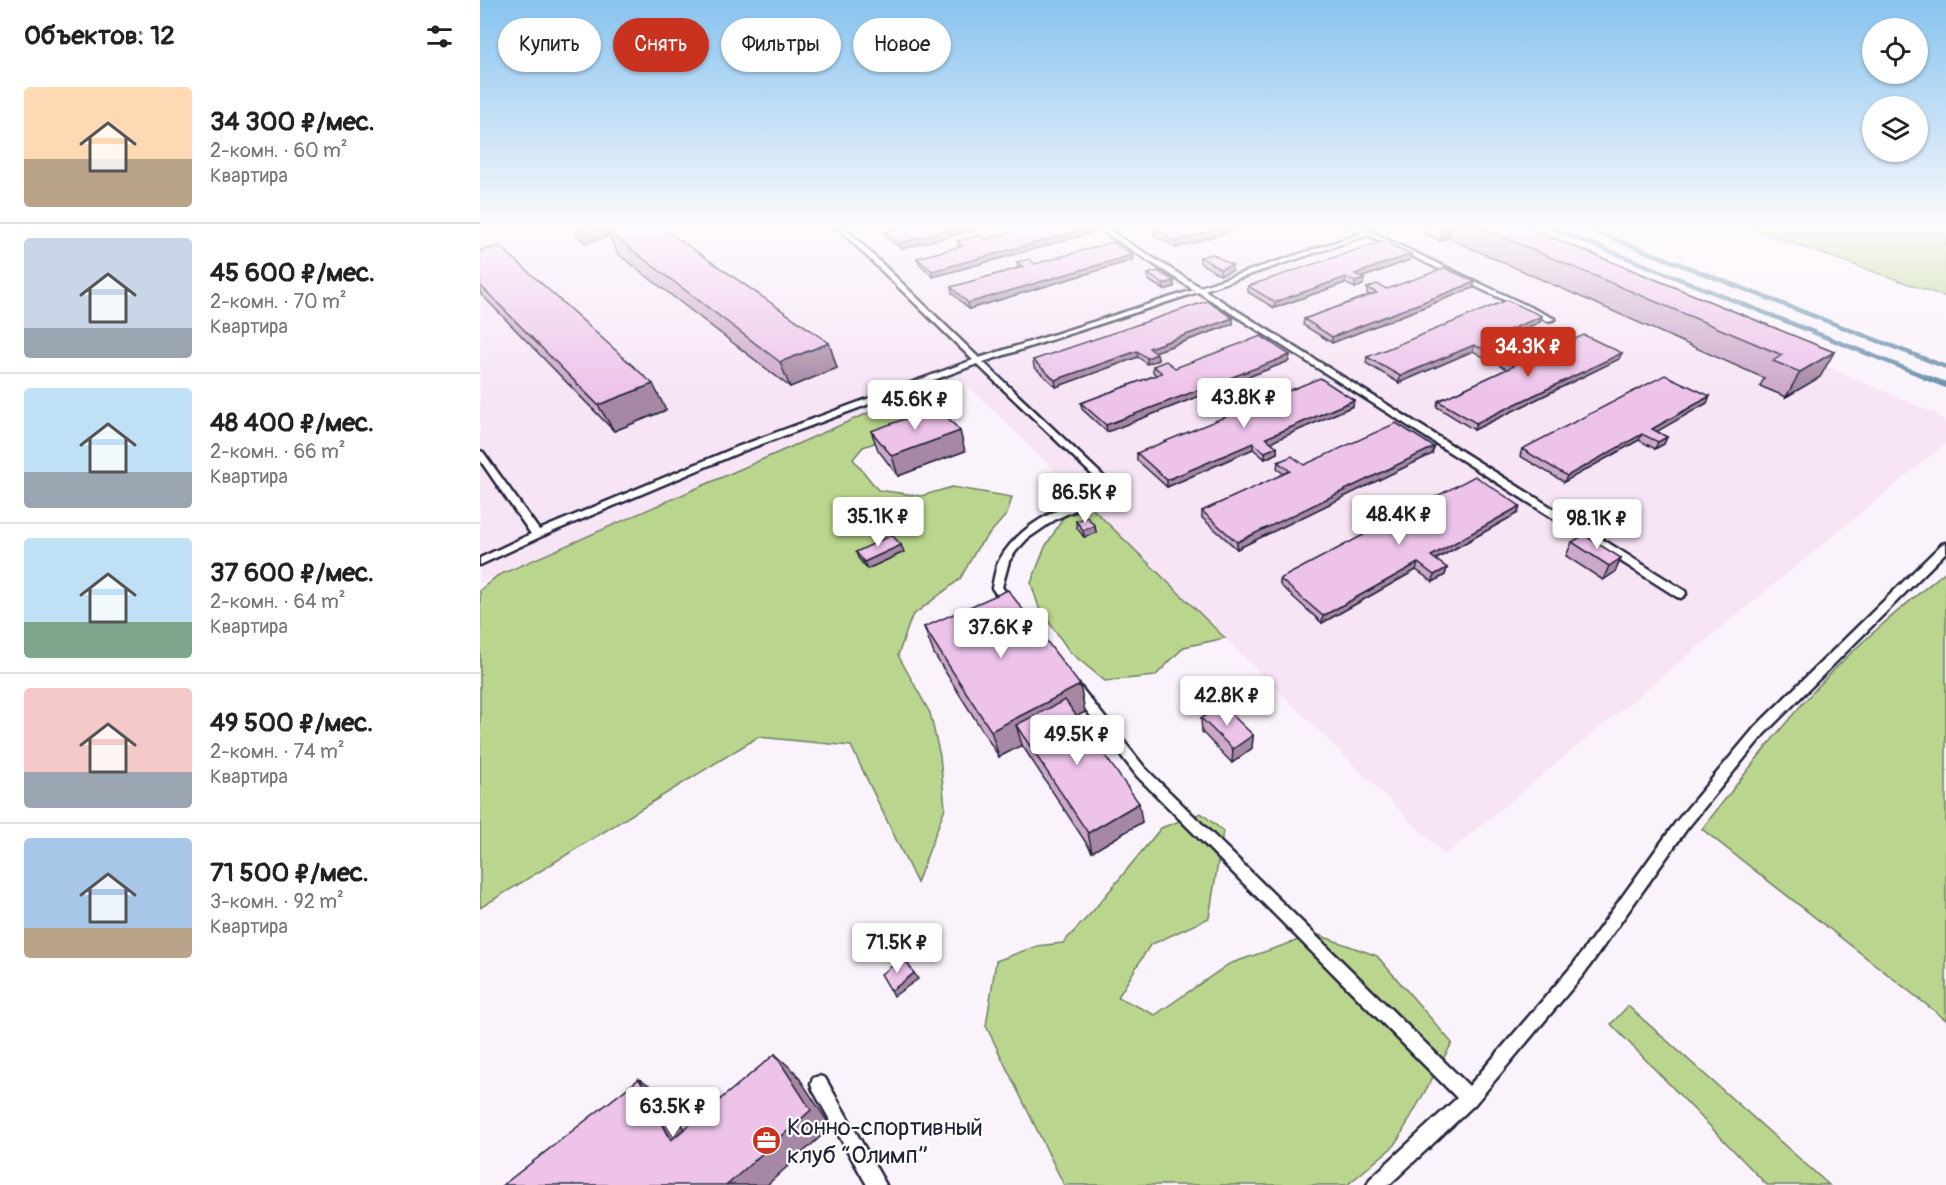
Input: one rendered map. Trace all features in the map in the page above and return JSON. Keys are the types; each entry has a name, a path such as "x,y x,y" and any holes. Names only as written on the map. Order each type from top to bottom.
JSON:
{"lane":[{"path":"895,280 1113,490 1050,519 1021,539 1015,546 1004,561 997,588 1016,612"},
{"path":"1184,280 1681,594"},
{"path":"480,562 537,535 740,449 978,361 1228,280"},
{"path":"1467,280 1551,320"},
{"path":"480,454 537,535"},
{"path":"1376,1185 1469,1098 1578,970 1681,826 1760,730 1946,546"},
{"path":"1067,678 1141,772 1469,1098"},
{"path":"819,1084 877,1185"}],"shaded area":[{"path":"480,280 1621,280 1742,329 1934,413 1946,423 1946,443 1445,855 956,374 480,583"}],"green space":[{"path":"1898,280 1946,280 1946,297"},
{"path":"918,391 949,397 952,410 930,423 863,447 853,459 878,490 921,496 952,487 1012,497 1007,514 978,547 960,579 912,616 898,655 930,713 940,756 945,808 917,883 851,746 758,737 480,908 480,590 497,576"},
{"path":"1094,510 1225,638 1184,647 1155,676 1105,681 1070,652 1039,608 1031,583 1045,547 1065,515"},
{"path":"1946,571 1946,1020 1702,829 1778,733 1827,677 1900,609"},
{"path":"1201,813 1223,831 1209,918 1150,945 1118,997 1155,1015 1229,964 1316,934 1377,956 1452,1043 1395,1145 1347,1185 1064,1185 986,1026 996,961 1037,946 1063,943 1093,911 1161,828"},
{"path":"1628,1006 1829,1185 1767,1185 1611,1024"}],"building":[{"path":"480,280 538,280 653,384 598,405 480,285"},
{"path":"672,280 738,280 829,343 780,362"},
{"path":"975,280 1046,280 968,303 951,287"},
{"path":"1157,280 1174,281 1163,284"},
{"path":"1265,280 1337,280 1275,302 1248,286"},
{"path":"1411,280 1475,282 1332,337 1304,319 1377,293 1367,288 1377,284 1387,289"},
{"path":"1605,280 1657,280 1834,352 1800,372 1773,361 1782,355"},
{"path":"1507,300 1542,316 1483,341 1495,348 1487,351 1474,345 1400,376 1367,357"},
{"path":"1207,301 1233,318 1149,348 1157,354 1147,358 1137,351 1055,380 1033,360"},
{"path":"1584,335 1622,353 1476,423 1438,401 1514,366 1502,360 1512,355 1525,361"},
{"path":"1261,336 1290,355 1106,425 1081,403 1162,373 1153,366 1166,361 1175,368"},
{"path":"1665,375 1710,396 1652,429 1667,437 1658,442 1642,434 1567,476 1522,449"},
{"path":"1320,378 1354,400 1266,438 1277,447 1265,452 1253,443 1167,480 1137,453"},
{"path":"938,407 960,431 892,456 871,431"},
{"path":"1396,423 1434,447 1237,542 1202,511 1290,471 1278,462 1292,456 1304,465"},
{"path":"1475,476 1520,506 1431,556 1447,568 1434,575 1418,563 1323,616 1280,579"},
{"path":"1087,517 1095,526 1083,530 1076,521"},
{"path":"892,535 901,545 864,562 856,552"},
{"path":"1584,535 1621,558 1609,566 1572,542"},
{"path":"1008,590 1080,685 991,731 924,627"},
{"path":"1065,700 1139,803 1088,833 1016,725"},
{"path":"1222,705 1253,735 1233,749 1201,718"},
{"path":"904,958 914,973 891,991 881,974"},
{"path":"775,1054 811,1110 727,1185 503,1185 639,1079 671,1140"}],"waterway":[{"path":"1683,280 1929,378"},
{"path":"1721,280 1946,367"},
{"path":"1925,377 1946,385"}],"place":[{"name":"Конно-спортивный клуб “Олимп”","path":"766,1141"}]}
